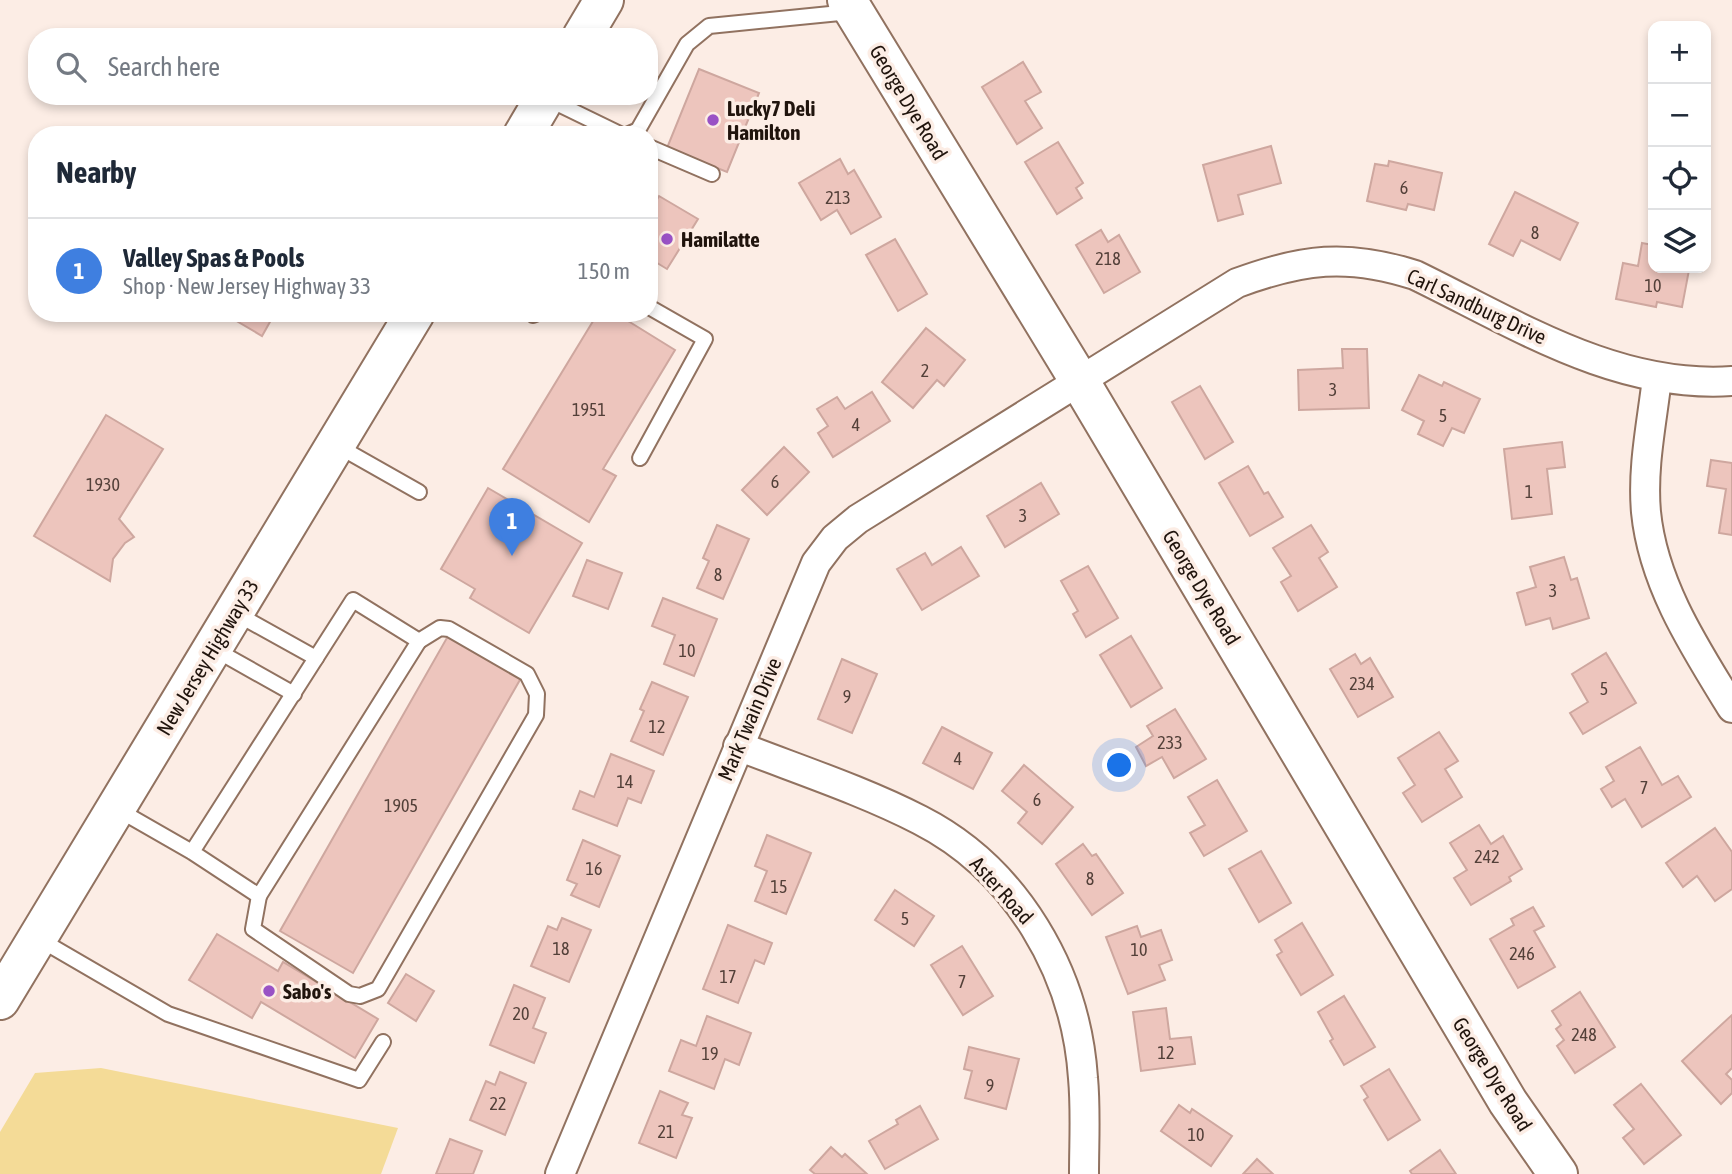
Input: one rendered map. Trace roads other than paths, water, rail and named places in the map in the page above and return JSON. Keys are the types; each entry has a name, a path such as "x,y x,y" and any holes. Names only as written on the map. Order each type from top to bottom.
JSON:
{"street":[{"name":"George Dye Road","path":"851,6 1079,380 1508,1102 1558,1174"},
{"path":"528,126 540,105"},
{"name":"Carl Sandburg Drive","path":"1079,380 1237,283 1276,268 1328,261 1353,261 1415,275 1588,359 1657,378 1732,381"},
{"name":"New Jersey Highway 33","path":"0,1000 410,322"},
{"path":"1657,378 1646,470 1646,512 1652,550 1666,590 1702,660 1732,708"},
{"name":"Mark Twain Drive","path":"560,1174 816,563 835,538 858,519 1079,380"},
{"name":"Aster Road","path":"738,746 921,820 956,842 992,872 1026,911 1042,938 1062,983 1076,1030 1083,1078 1084,1174"}],"lane":[{"path":"658,95 687,44 709,26 851,6"},
{"path":"562,105 606,126"},
{"path":"640,126 652,105"},
{"path":"658,151 712,174"},
{"path":"640,458 705,339 658,312"},
{"path":"335,445 419,492"},
{"path":"192,852 353,600 419,641"},
{"path":"234,612 316,658"},
{"path":"440,628 449,629 527,674 537,694 536,715 378,989 360,996 349,993 253,929 259,896 419,641 440,628"},
{"path":"213,648 294,694"},
{"path":"116,808 192,852 259,896"},
{"path":"37,938 168,1014 359,1080 383,1042"}],"place":[{"name":"Lucky7 Deli Hamilton","path":"713,120"},
{"name":"Hamilatte","path":"667,239"},
{"name":"Valley Spas & Pools","path":"512,556"},
{"name":"Sabo's","path":"269,991"}]}
